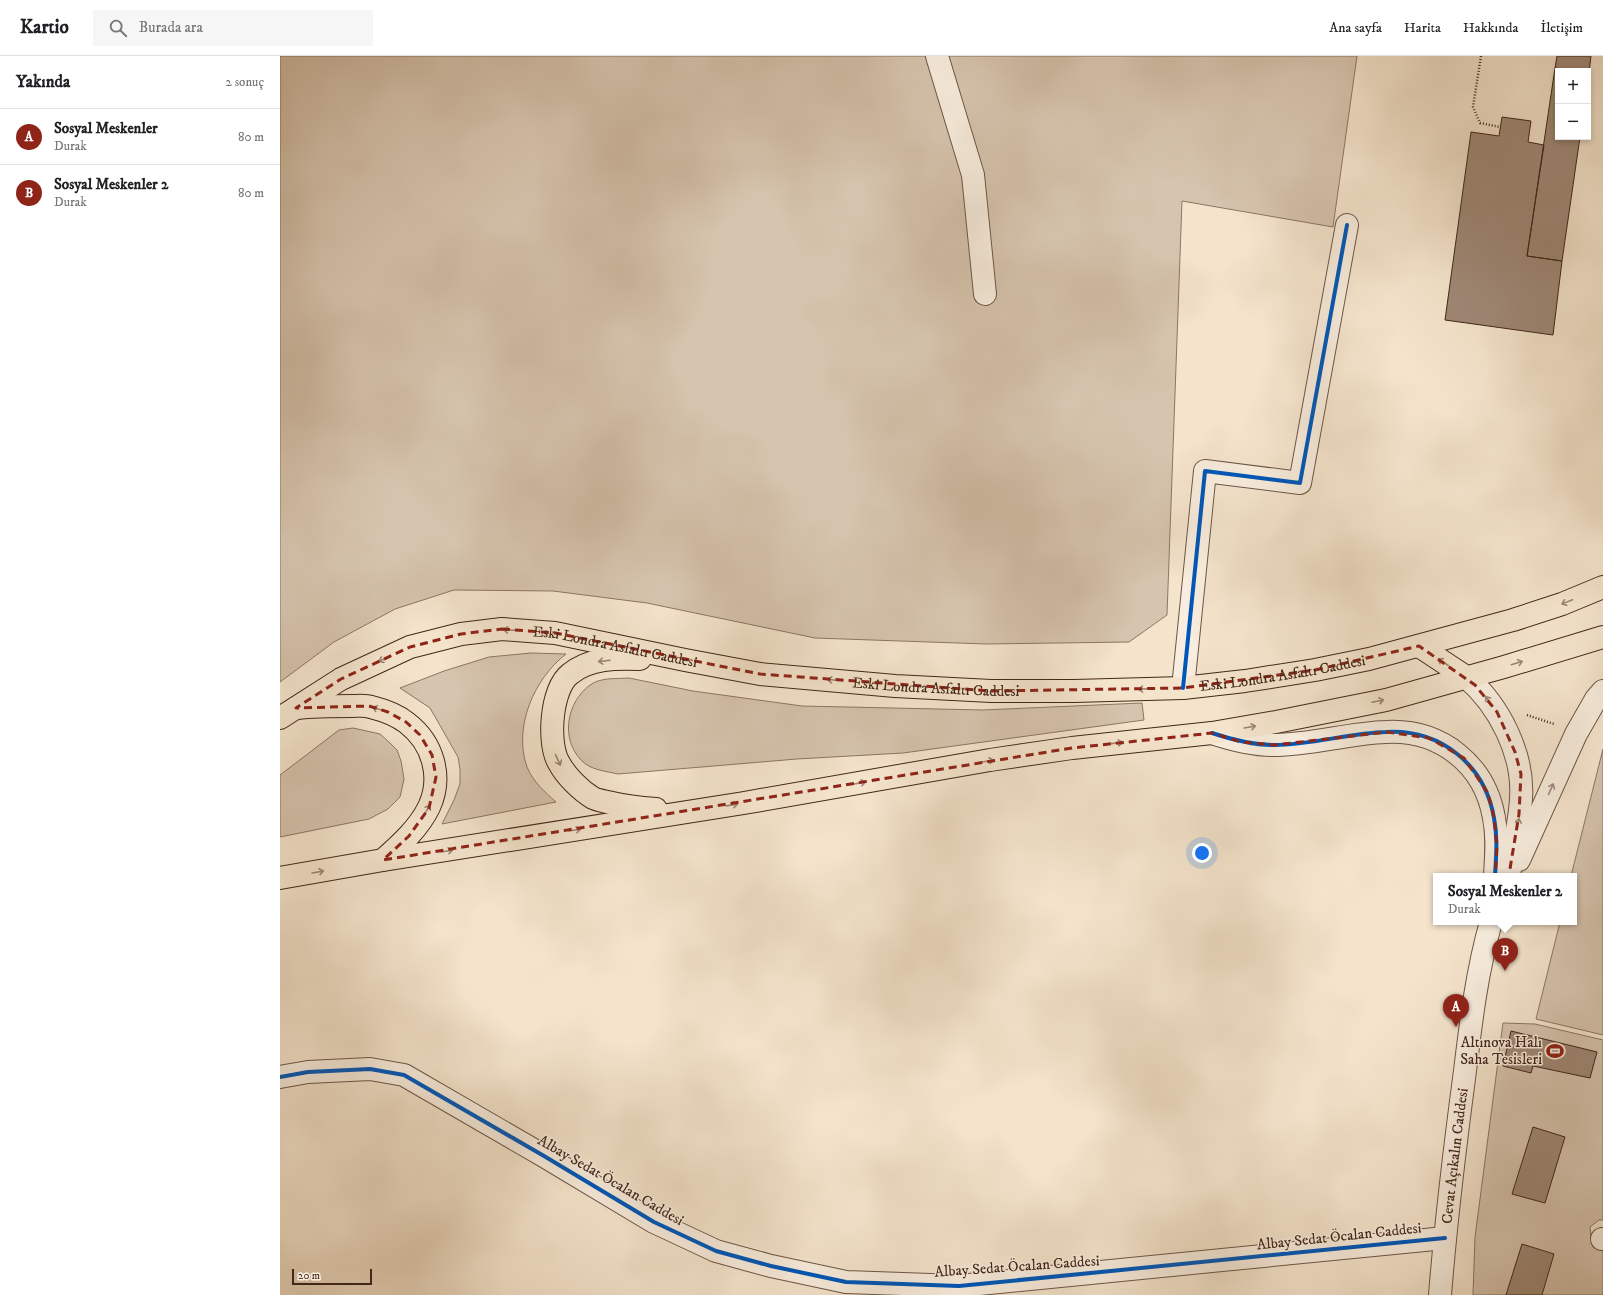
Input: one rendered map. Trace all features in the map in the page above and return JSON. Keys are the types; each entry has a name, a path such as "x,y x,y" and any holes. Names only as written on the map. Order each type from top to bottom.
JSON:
{"main road":[{"name":"Eski Londra Asfaltı Caddesi","path":"288,713 341,680 410,647 461,634 502,629 555,633 760,674 895,686 991,691 1074,691 1183,688 1245,681 1315,670 1369,659 1495,625 1562,604 1603,587"},
{"path":"280,878 1049,751 1212,733 1276,722 1386,700 1603,637"},
{"path":"1419,646 1466,677"},
{"path":"685,660 623,659 589,663 569,674 558,692 552,716 552,732 553,746 558,762 573,781 594,799 633,808 693,811"},
{"path":"288,713 326,706 369,706 388,712 406,722 420,735 432,755 436,777 434,794 429,808 409,836 384,860"}],"street":[{"path":"937,56 973,175 985,294"},
{"path":"1183,688 1205,471 1300,483 1347,225"},
{"path":"1466,677 1475,685 1497,712 1514,752 1521,774 1521,802 1509,873"},
{"path":"1513,873 1576,734 1596,699 1603,690"},
{"path":"1212,733 1241,742 1274,745 1387,732 1410,733 1429,738 1464,758 1476,773 1488,793 1494,818 1497,845 1495,873"},
{"name":"Cevat Açıkalın Caddesi","path":"1440,1295 1461,1098 1477,981 1490,925"},
{"name":"Albay Sedat Öcalan Caddesi","path":"280,1076 308,1072 370,1069 404,1076 544,1156 654,1222 716,1251 772,1266 846,1282 959,1286 1445,1238"}],"path":[{"path":"1481,56 1473,107 1480,123 1500,127"}],"highlighted area":[{"path":"502,629 555,633 760,674 991,691 1183,688 1315,670 1419,646 1475,685 1497,712 1515,752 1521,774 1519,814 1507,887 1493,915 1497,845 1494,818 1488,793 1464,758 1429,738 1387,732 1275,745 1241,742 1212,733 1072,748 383,860 409,836 429,808 436,777 432,755 420,735 406,722 388,712 369,706 296,708 341,679 410,647 461,634"}],"shaded area":[{"path":"280,56 1357,56 1333,227 1182,201 1167,615 1129,642 986,644 815,638 647,603 553,591 454,590 395,609 334,642 280,682"},
{"path":"531,653 566,654 544,677 536,690 529,705 523,736 523,752 527,767 540,786 556,802 442,824 460,784 458,757 430,708 400,688 444,671 489,657"},
{"path":"629,678 693,691 802,706 983,710 1142,703 1144,720 903,753 797,759 618,774 593,768 581,760 574,751 570,741 569,721 572,710 582,692 594,682 609,679"},
{"path":"353,728 380,734 397,750 401,761 404,779 400,797 388,809 369,819 280,837 280,775 339,730"},
{"path":"1603,749 1603,1035 1536,1019 1559,925 1577,925 1577,873 1572,873"},
{"path":"1503,1023 1535,1024 1603,1040 1603,1220 1599,1220 1590,1227 1594,1248 1603,1251 1603,1295 1473,1295 1475,1237"}],"building":[{"path":"1557,56 1591,56 1590,68 1555,68"},
{"path":"1555,68 1555,140 1580,140 1562,261 1527,256"},
{"path":"1502,117 1531,121 1528,142 1544,145 1527,256 1562,261 1553,335 1445,320 1471,132 1499,136"},
{"path":"1511,1031 1597,1052 1590,1078 1533,1066 1531,1073 1503,1066"},
{"path":"1533,1127 1565,1137 1545,1203 1512,1194"},
{"path":"1522,1244 1554,1254 1542,1295 1506,1295"}],"cycle path":[{"path":"1183,688 1205,471 1300,483 1347,225"},
{"path":"1212,733 1243,742 1274,745 1302,743 1358,734 1386,732 1406,733 1425,737 1442,744 1457,754 1470,767 1481,782 1489,799 1496,833 1495,873"},
{"path":"280,1077 308,1072 370,1069 404,1075 654,1222 716,1251 771,1266 846,1282 959,1286 1445,1238"}],"place":[{"name":"Sosyal Meskenler 2","path":"1505,971"},
{"name":"Sosyal Meskenler","path":"1456,1027"},
{"name":"Altınova Halı Saha Tesisleri","path":"1555,1051"}]}
